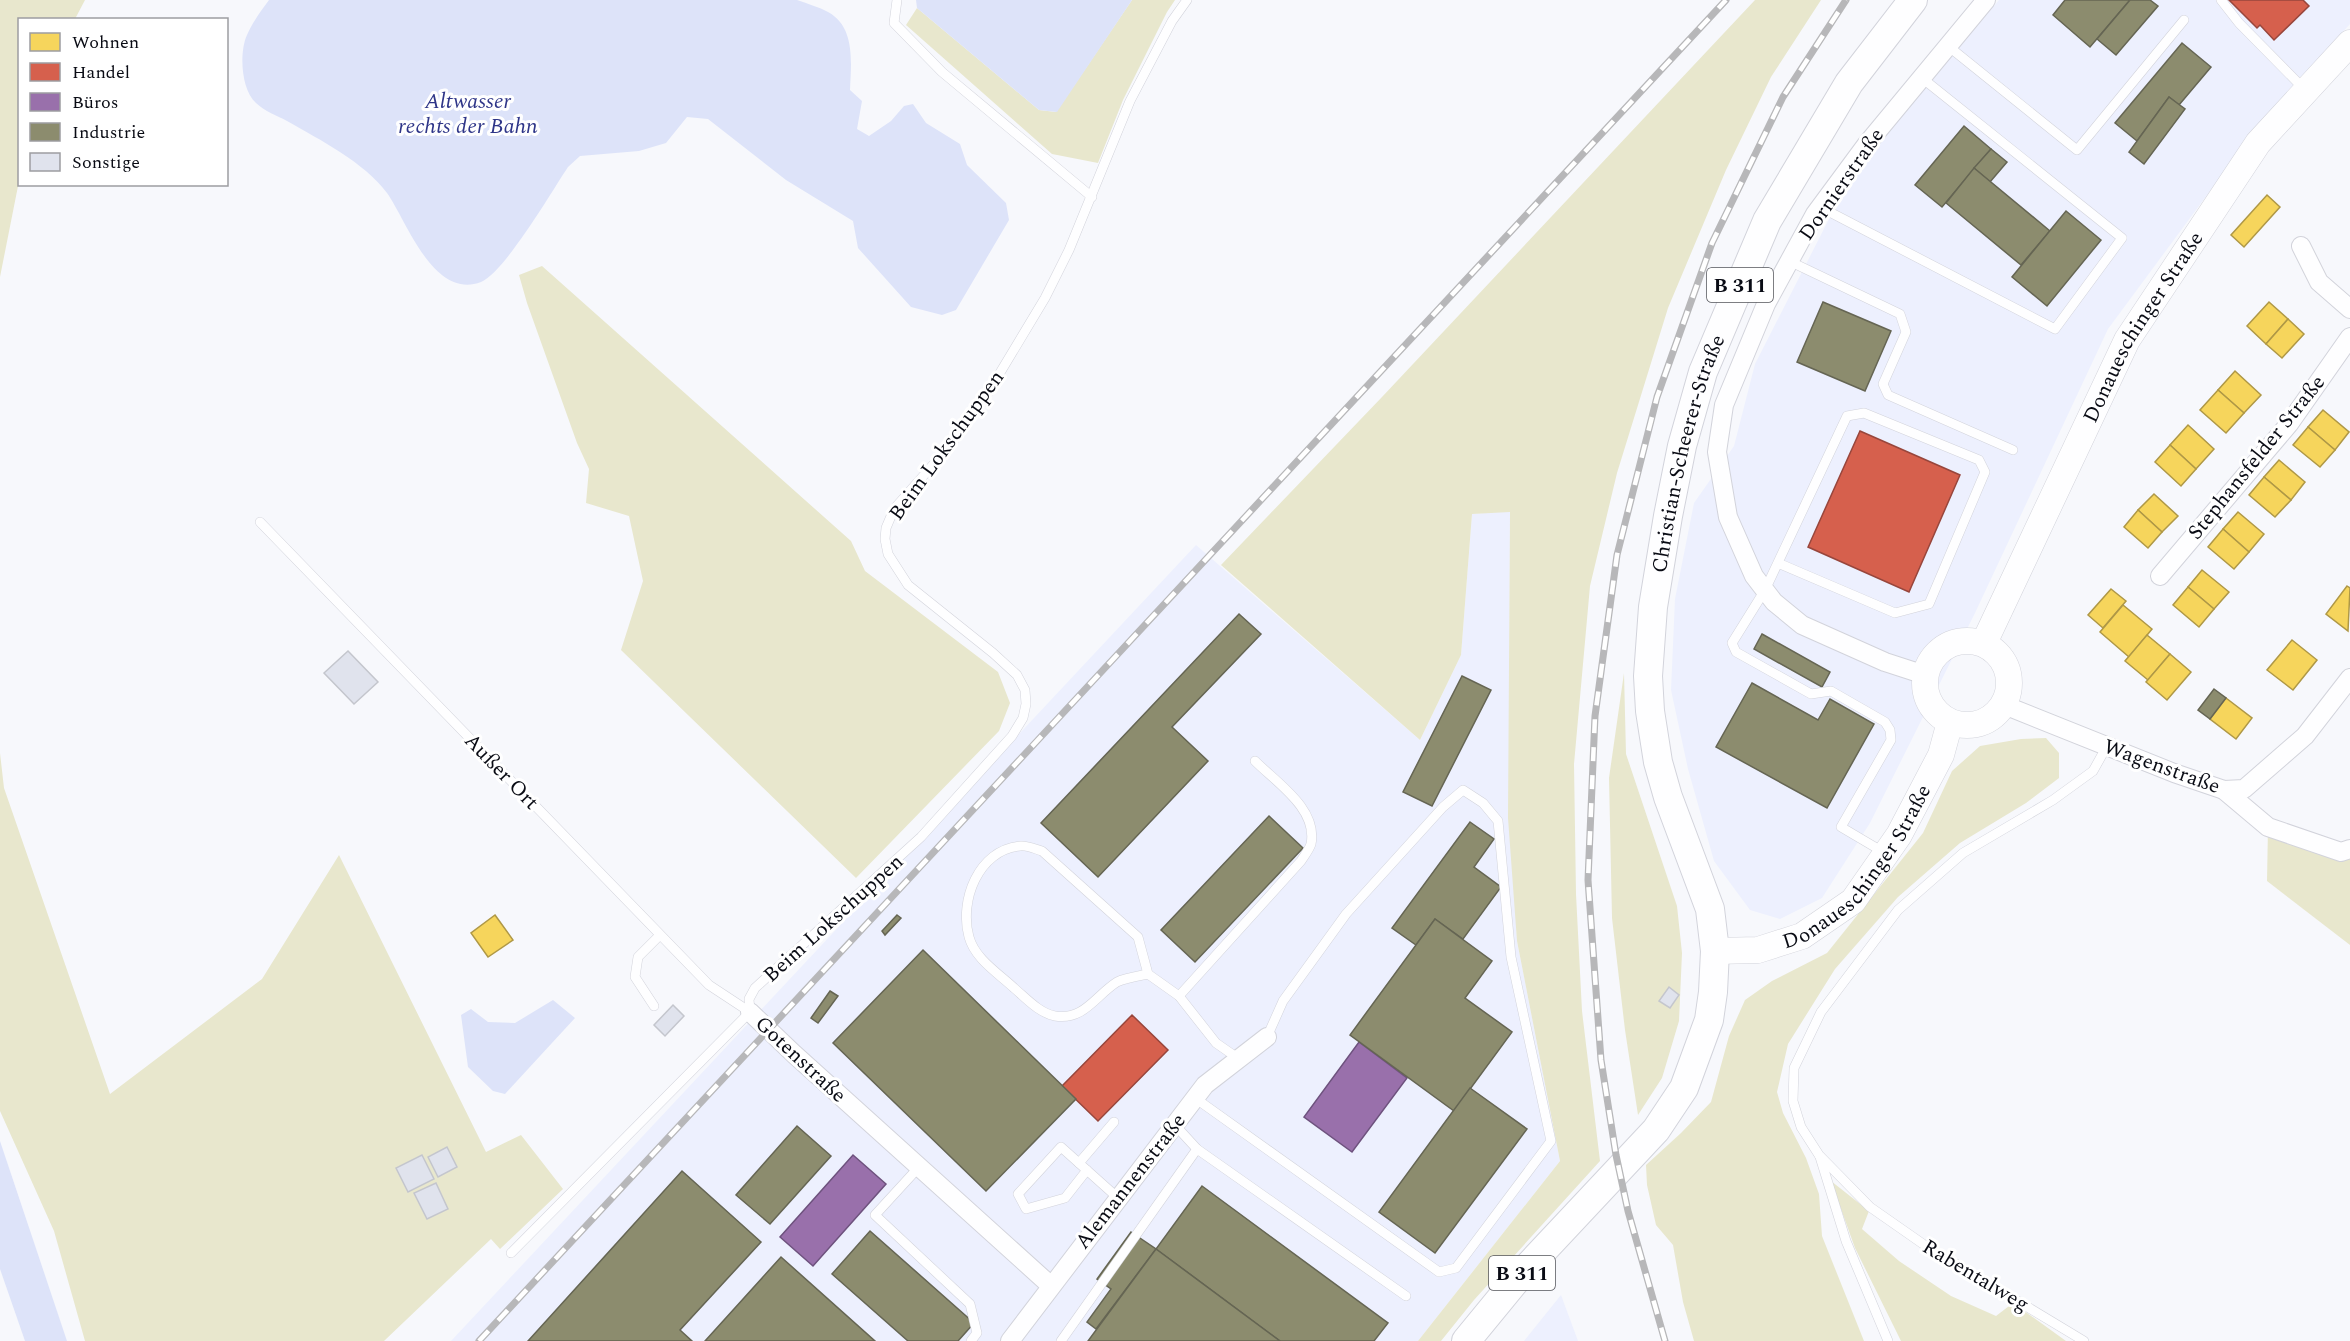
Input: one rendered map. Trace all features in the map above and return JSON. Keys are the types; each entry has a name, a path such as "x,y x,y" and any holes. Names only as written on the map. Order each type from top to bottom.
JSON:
{"main road":[{"name":"Christian-Scheerer-Straße","path":"1715,951 1710,909 1668,797 1658,762 1649,699 1648,676 1653,607 1682,446 1703,372 1767,220 1849,83 1913,0"},
{"name":"B 311","path":"1470,1335 1521,1274 1634,1155 1671,1110 1684,1088 1709,1020 1715,951"}],"street":[{"name":"Dornierstraße","path":"1925,675 1885,662 1802,625 1774,602 1755,576 1728,517 1717,452 1724,405 1766,304 1820,207 1866,145 1986,0"},
{"name":"Donaueschinger Straße","path":"1984,643 2127,340 2258,143 2350,43"},
{"path":"2301,246 2319,282 2350,309"},
{"name":"Stephansfelder Straße","path":"2160,576 2289,424 2350,337"},
{"path":"1969,640 1984,643 1995,650 2005,662 2010,676 2010,691 2004,705 1993,717 1979,724 1965,725 1950,722 1930,704 1925,690 1925,675 1931,660 1955,642 1969,640"},
{"name":"Wagenstraße","path":"2004,705 2224,790 2244,789 2305,736 2350,678"},
{"name":"Donaueschinger Straße","path":"1715,951 1758,951 1802,936 1853,901 1899,835 1941,755 1950,722"},
{"path":"2224,790 2268,827 2341,852 2350,849"},
{"name":"Gotenstraße","path":"750,1012 1050,1285"},
{"name":"Alemannenstraße","path":"1010,1341 1050,1285 1205,1085 1267,1037"}],"lane":[{"path":"897,0 894,23 942,72 1092,196"},
{"name":"Beim Lokschuppen","path":"750,1012 749,999 755,988 921,837 1012,736 1023,717 1026,704 1025,690 1017,675 908,585 888,554 885,539 886,528 894,509 946,449 983,401 1045,298 1069,250 1130,101 1172,21 1186,0"},
{"path":"2221,0 2239,23 2305,90"},
{"path":"1948,46 2077,150 2184,20"},
{"path":"1820,207 2055,329 2122,238 1922,78"},
{"path":"1789,261 1900,314 1906,332 1883,384 1888,394 2013,450"},
{"path":"1778,564 1895,614 1929,604 1985,472 1979,460 1885,421 1864,413 1847,416 1765,590 1732,643 1736,652 1810,694 1831,691 1885,722 1890,730 1891,740 1841,827 1886,854"},
{"name":"Außer Ort","path":"260,522 709,985 750,1012"},
{"path":"1888,1341 1846,1241 1819,1155 1802,1127 1793,1101 1794,1068 1821,1012 1898,910 1963,853 2053,800 2092,771 2107,746"},
{"path":"1179,996 1301,861 1311,846 1311,826 1304,810 1255,761"},
{"path":"1195,1098 1439,1272 1456,1268 1551,1141 1511,957 1498,821 1483,803 1463,790 1443,807 1346,914 1283,1001 1267,1037"},
{"path":"1148,974 1118,982 1089,1008 1074,1015 1055,1016 1034,1006 977,954 969,939 966,921 968,901 975,879 986,862 1004,849 1022,845 1042,851 1138,937 1148,974 1179,996 1216,1043 1239,1059"},
{"path":"654,1006 634,977 638,957 660,934"},
{"name":"Gotenstraße","path":"511,1252 750,1012"},
{"path":"1079,1163 1114,1122"},
{"path":"1174,1124 1197,1149 1406,1296"},
{"path":"1087,1170 1065,1198 1026,1209 1018,1194 1061,1147 1118,1197"},
{"path":"1061,1341 1197,1149"},
{"name":"Rabentalweg","path":"1819,1155 1870,1207 1923,1244 2084,1341"},
{"path":"919,1167 874,1215 970,1304 976,1333 971,1341"}],"shaded area":[{"path":"1999,0 2350,0 2350,24 2264,118 2108,329 1975,613 1870,823 1822,898 1780,919 1750,910 1714,861 1688,769 1671,690 1675,599 1694,503 1734,446 1755,364 1853,172"},
{"path":"1510,511 1509,763 1517,941 1560,1161 1418,1341 451,1341 1196,545 1420,740 1461,655 1472,514"},
{"path":"1561,1295 1578,1341 1524,1341"}],"green space":[{"path":"0,0 85,0 76,18 18,18 18,186 0,277"},
{"path":"1132,0 1175,0 1123,100 1098,163 1052,154 906,25 917,8 1039,110 1056,112"},
{"path":"1755,0 1821,0 1771,77 1726,170 1668,308 1617,473 1590,586 1574,764 1576,894 1582,1011 1600,1161 1474,1300 1441,1341 1418,1341 1560,1161 1517,941 1508,818 1510,512 1472,514 1461,655 1420,740 1221,565"},
{"path":"542,266 851,541 865,571 998,672 1010,703 999,731 856,878 621,650 643,581 629,516 586,503 589,469 577,443 519,275"},
{"path":"1624,673 1626,754 1677,906 1682,953 1679,1021 1662,1078 1638,1115 1612,918 1609,778"},
{"path":"2046,738 2059,753 2059,778 2026,803 1960,843 1898,897 1835,969 1788,1044 1777,1092 1783,1113 1806,1158 1819,1194 1822,1236 1864,1341 1694,1341 1683,1302 1673,1245 1656,1225 1647,1185 1646,1165 1711,1102 1729,1036 1745,1000 1772,981 1827,953 1923,833 1952,771 1980,746 2021,739"},
{"path":"0,753 4,788 110,1094 262,979 339,855 486,1152 521,1135 563,1189 500,1249 491,1239 384,1341 85,1341 54,1231 0,1111"},
{"path":"2268,827 2350,853 2350,945 2267,881"},
{"path":"1831,1181 1869,1211 1862,1229 1899,1261 1951,1296 1996,1316 2013,1303 2066,1341 1901,1341 1855,1248"}],"water":[{"name":"Altwasser rechts der Bahn","path":"269,0 797,0 828,12 837,19 848,36 851,58 850,90 862,101 857,129 869,136 891,121 904,106 913,104 926,123 960,144 967,165 1006,203 1009,220 956,310 942,315 911,307 858,248 853,221 786,180 708,119 687,117 666,143 639,151 580,156 568,167 527,230 491,275 481,282 464,284 449,280 435,269 424,255 387,193 366,171 327,144 263,108 251,97 244,80 242,61 244,42 251,26"},
{"path":"916,0 1132,0 1057,112 1039,110 917,8"},
{"path":"553,1000 575,1018 505,1094 493,1091 468,1067 461,1015 471,1009 488,1022 515,1023"},
{"path":"0,1141 67,1341 25,1341 0,1269"}],"building: Wohnen":[{"path":"2267,195 2280,207 2244,247 2231,235"},
{"path":"2269,302 2288,319 2266,344 2247,326"},
{"path":"2288,319 2304,334 2282,358 2266,344"},
{"path":"2235,371 2261,395 2244,413 2218,390"},
{"path":"2218,390 2244,413 2226,433 2200,410"},
{"path":"2323,410 2349,432 2335,450 2308,427"},
{"path":"2188,425 2214,449 2196,469 2170,445"},
{"path":"2308,427 2335,450 2320,467 2293,445"},
{"path":"2170,445 2196,469 2181,486 2155,462"},
{"path":"2279,460 2305,482 2291,500 2264,477"},
{"path":"2264,477 2291,500 2275,517 2249,495"},
{"path":"2154,494 2178,516 2162,532 2138,510"},
{"path":"2138,510 2162,532 2148,548 2124,527"},
{"path":"2238,512 2264,534 2249,552 2223,529"},
{"path":"2223,529 2249,552 2234,569 2208,547"},
{"path":"2202,570 2229,592 2214,609 2188,587"},
{"path":"2347,586 2350,588 2348,631 2326,614"},
{"path":"2188,587 2214,609 2199,627 2173,605"},
{"path":"2111,589 2126,601 2103,628 2088,615"},
{"path":"2123,605 2152,629 2129,657 2100,632"},
{"path":"2147,635 2170,654 2148,680 2125,661"},
{"path":"2292,640 2317,660 2293,690 2267,670"},
{"path":"2170,654 2191,672 2167,700 2146,682"},
{"path":"2226,698 2252,718 2236,739 2210,719"},
{"path":"495,915 513,940 488,957 471,933"}],"building: Handel":[{"path":"2229,0 2303,0 2309,6 2274,40 2260,25 2257,28"},
{"path":"1860,431 1960,475 1909,592 1808,547"},
{"path":"1132,1015 1168,1050 1098,1121 1062,1086"}],"building: Büros":[{"path":"1359,1042 1407,1078 1352,1152 1304,1117"},
{"path":"853,1155 886,1184 813,1266 780,1237"}],"building: Industrie":[{"path":"2065,0 2130,0 2090,47 2053,15"},
{"path":"2130,0 2150,0 2158,6 2116,55 2097,39"},
{"path":"2182,43 2211,67 2179,105 2169,97 2137,141 2115,123"},
{"path":"2169,97 2185,109 2144,164 2129,152"},
{"path":"1964,126 1991,149 1942,207 1915,185"},
{"path":"1991,149 2007,162 1990,182 1974,168"},
{"path":"1974,168 2050,231 2021,265 1946,203"},
{"path":"2066,211 2101,240 2047,306 2012,277"},
{"path":"1823,302 1891,331 1865,391 1797,362"},
{"path":"1239,614 1261,634 1172,727 1208,761 1098,877 1041,823"},
{"path":"1762,634 1830,672 1822,687 1754,649"},
{"path":"1462,676 1491,690 1432,806 1403,792"},
{"path":"1752,683 1818,720 1830,699 1874,724 1827,808 1716,747"},
{"path":"2214,689 2226,698 2210,719 2198,710"},
{"path":"1269,816 1303,848 1195,962 1161,930"},
{"path":"1470,822 1494,839 1474,867 1501,887 1463,939 1435,919 1416,945 1392,928"},
{"path":"897,915 901,918 885,935 882,931"},
{"path":"1435,919 1492,961 1465,998 1512,1032 1454,1111 1350,1035"},
{"path":"923,950 1076,1099 986,1191 833,1043"},
{"path":"830,991 838,996 818,1023 811,1018"},
{"path":"1470,1088 1527,1129 1435,1253 1379,1212"},
{"path":"797,1126 831,1156 770,1224 736,1195"},
{"path":"682,1171 761,1242 680,1330 692,1341 528,1341"},
{"path":"1202,1186 1388,1323 1374,1341 1280,1341 1156,1249"},
{"path":"870,1231 974,1323 958,1341 908,1341 832,1274"},
{"path":"1131,1232 1156,1249 1096,1329 1087,1322 1111,1289 1097,1279"},
{"path":"1156,1249 1280,1341 1088,1341"},
{"path":"781,1257 875,1341 705,1341"}],"building: Sonstige":[{"path":"348,651 378,682 354,704 324,673"},
{"path":"1669,987 1679,995 1670,1008 1659,1001"},
{"path":"673,1005 684,1016 665,1036 654,1025"},
{"path":"447,1147 457,1167 438,1177 428,1157"},
{"path":"422,1155 434,1179 408,1192 396,1168"},
{"path":"436,1183 448,1209 427,1219 414,1193"}],"railway":[{"path":"479,1341 1726,0"},
{"path":"1665,1341 1628,1211 1616,1155 1601,1060 1588,880 1595,716 1617,555 1657,397 1712,243 1783,97 1846,0"}]}
